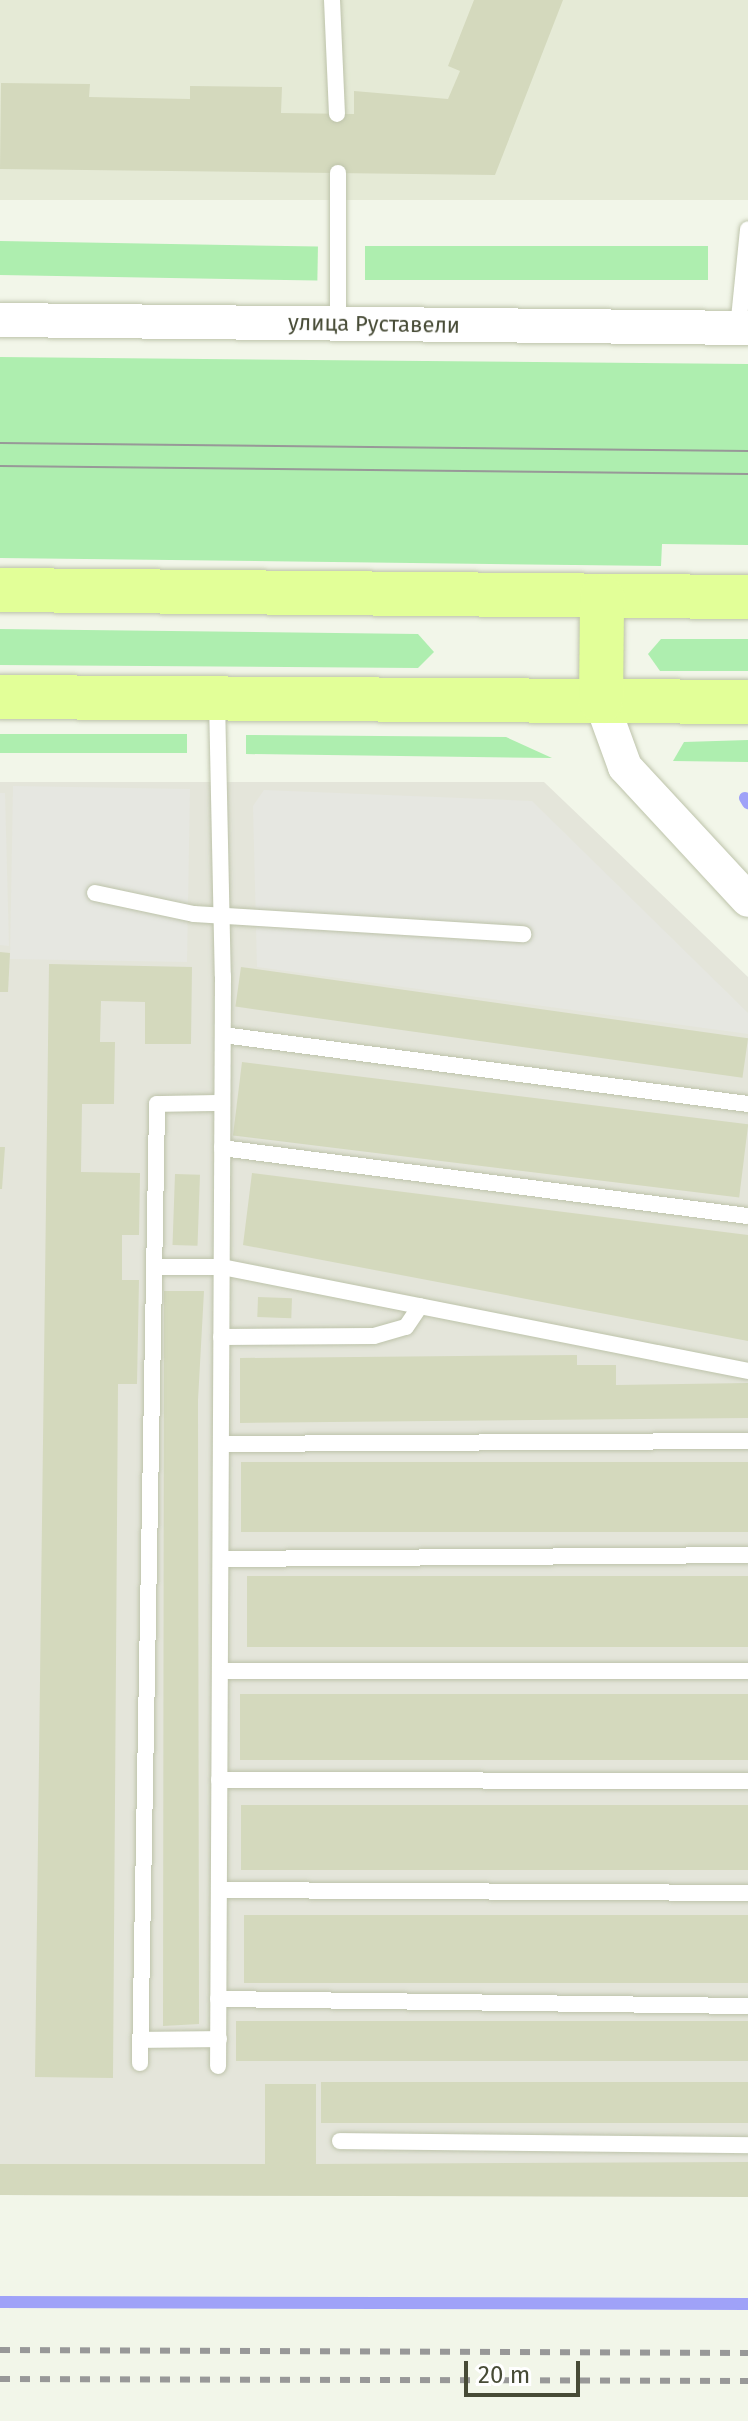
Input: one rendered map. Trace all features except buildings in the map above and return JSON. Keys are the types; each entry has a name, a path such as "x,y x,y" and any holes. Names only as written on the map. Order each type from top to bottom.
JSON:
{"main road":[{"path":"0,590 748,597"},
{"path":"601,701 602,597"},
{"path":"0,697 748,702"}],"street":[{"name":"улица Руставели","path":"0,320 743,328"},
{"path":"601,701 625,767 748,900"}],"lane":[{"path":"332,0 337,114"},
{"path":"338,173 338,324"},
{"path":"743,328 748,230"},
{"path":"217,699 223,1035 218,2066"},
{"path":"95,893 222,915 523,934"},
{"path":"223,1035 748,1104"},
{"path":"140,2063 157,1104 222,1103"},
{"path":"222,1148 748,1216"},
{"path":"155,1267 222,1267 748,1371"},
{"path":"221,1337 374,1336 406,1327 420,1306"},
{"path":"221,1444 748,1441"},
{"path":"221,1559 748,1555"},
{"path":"220,1671 748,1671"},
{"path":"219,1780 748,1781"},
{"path":"219,1890 748,1893"},
{"path":"218,1999 748,2006"},
{"path":"140,2040 219,2039"},
{"path":"340,2141 748,2145"}],"shaded area":[{"path":"0,0 748,0 748,200 0,200"},
{"path":"0,782 544,782 748,977 748,2197 0,2195"},
{"path":"13,786 190,789 187,962 10,959"},
{"path":"264,790 532,801 748,1013 748,1034 257,967 253,806"},
{"path":"0,793 5,793 9,946 0,945"}],"green space":[{"path":"0,241 318,247 317,281 0,275"},
{"path":"365,246 708,246 708,280 365,280"},
{"path":"0,357 748,364 748,545 662,544 661,566 0,558"},
{"path":"0,629 418,634 434,652 418,668 0,665"},
{"path":"661,639 748,639 748,671 660,671 648,654"},
{"path":"0,734 187,734 187,753 0,753"},
{"path":"246,735 506,737 552,758 246,754"},
{"path":"748,740 748,762 673,761 684,742"}],"waterway":[{"path":"745,798 748,803"},
{"path":"0,2302 748,2304"}],"tram line":[{"path":"0,443 748,451"},
{"path":"0,466 748,474"}],"railway":[{"path":"0,2350 748,2353"},
{"path":"0,2379 748,2381"}]}
